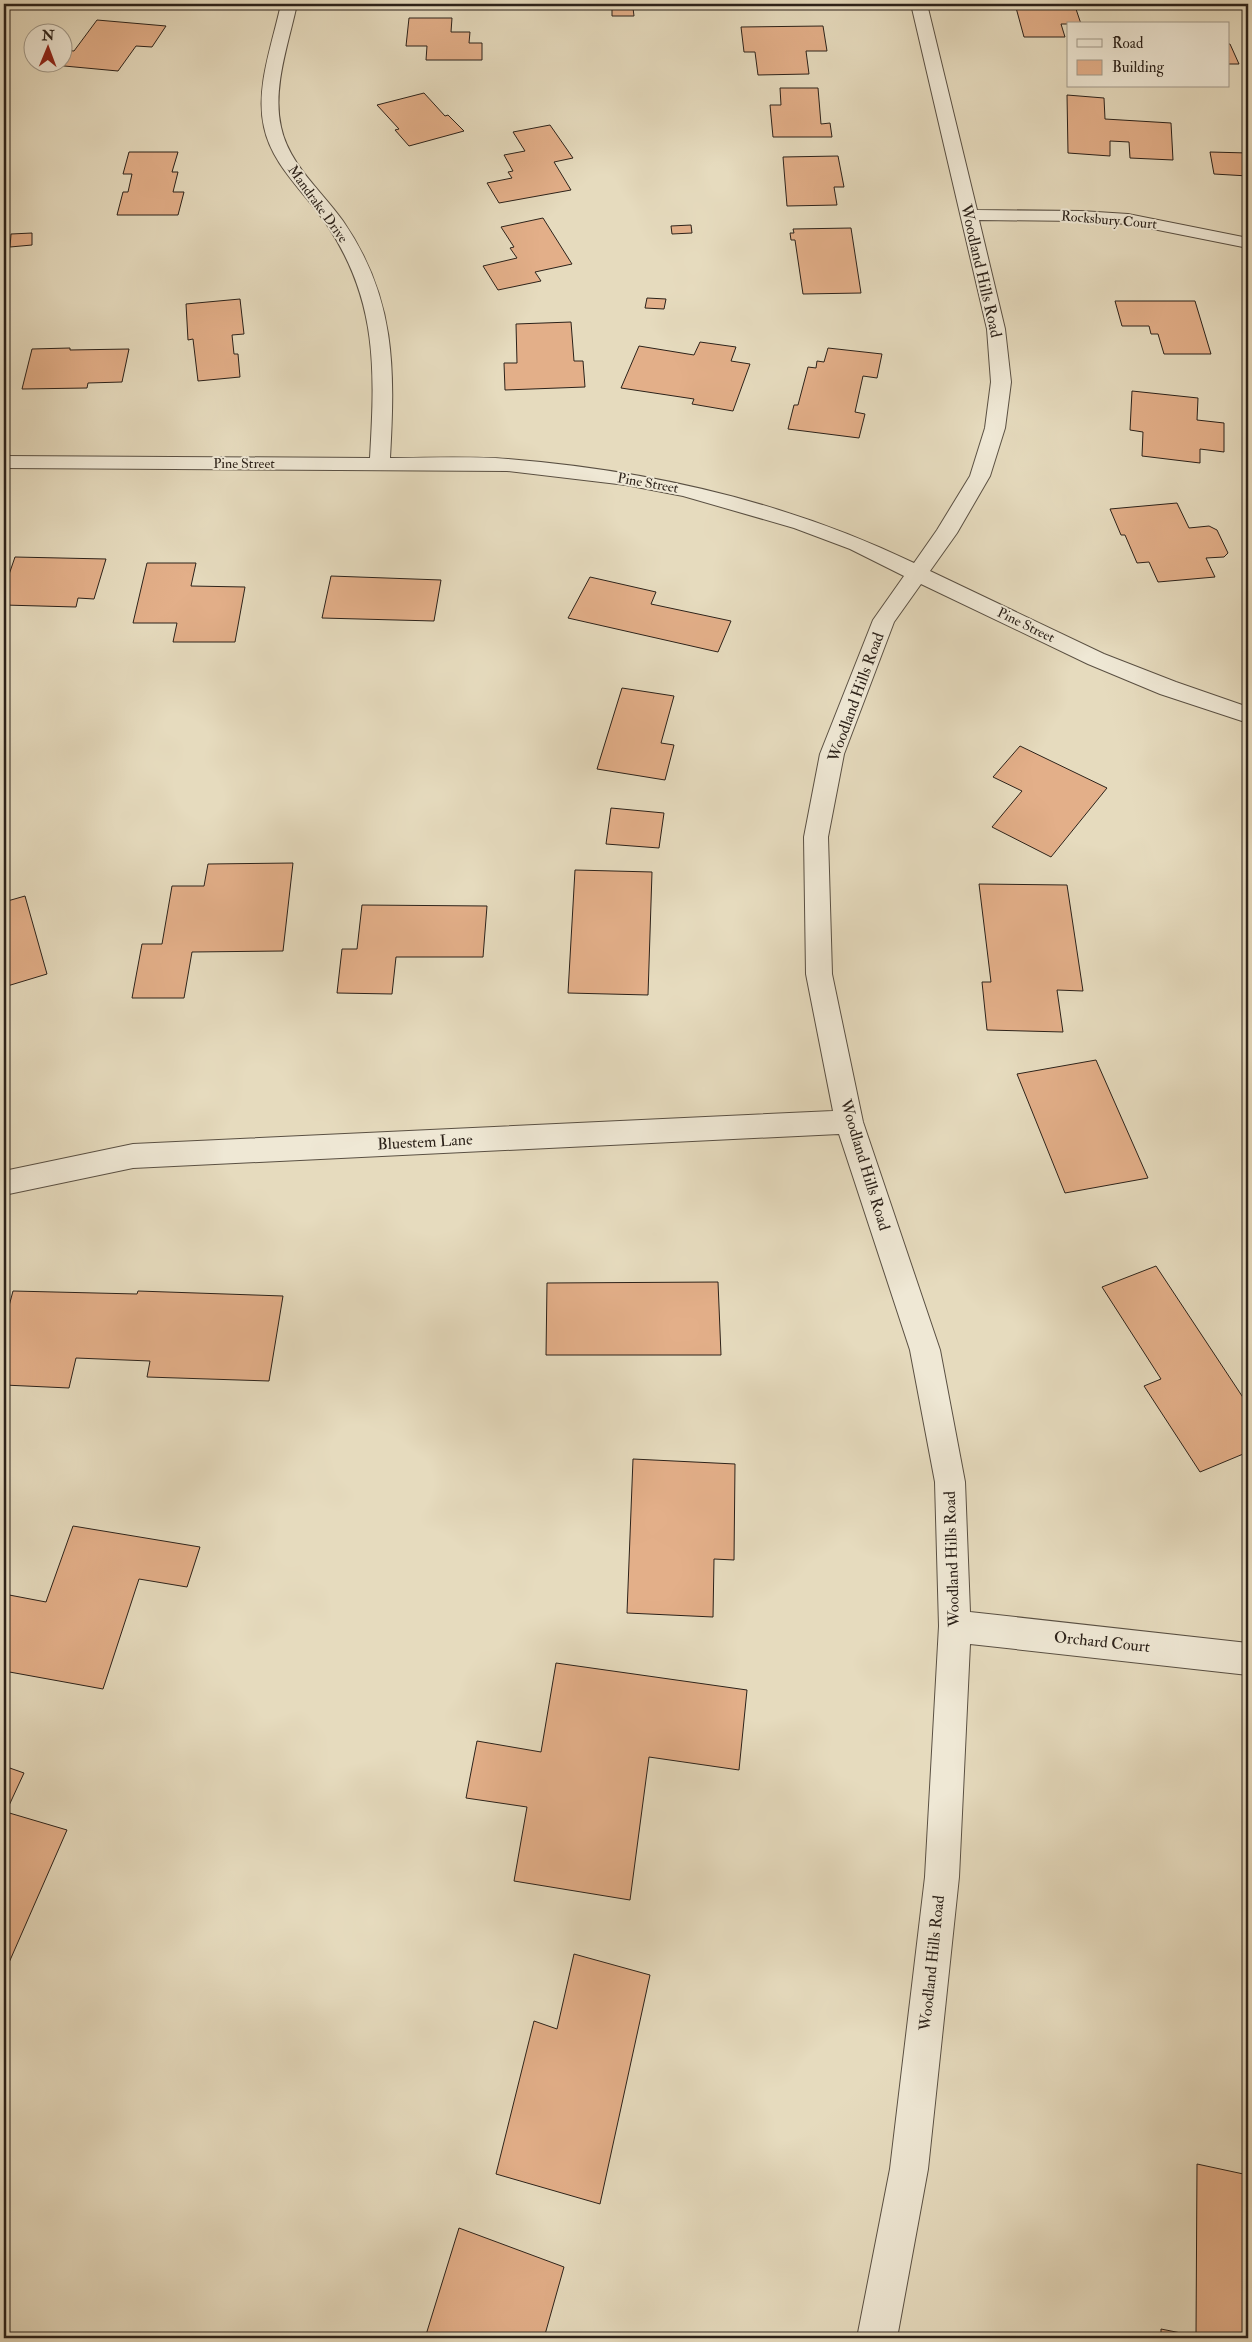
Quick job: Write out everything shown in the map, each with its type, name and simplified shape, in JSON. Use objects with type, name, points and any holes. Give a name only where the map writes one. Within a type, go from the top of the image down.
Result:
[{"type":"street","name":"Mandrake Drive","points":[[289,4],[272,92],[272,127],[287,162],[336,223],[368,286],[378,320],[384,357],[380,464]]},
{"type":"street","name":"Woodland Hills Road","points":[[877,2338],[909,2169],[941,1886],[955,1626],[950,1482],[925,1350],[849,1122],[819,974],[816,837],[832,754],[884,620],[946,533],[980,476],[995,428],[1001,382],[996,329],[918,4]]},
{"type":"street","name":"Rocksbury Court","points":[[969,216],[1081,216],[1128,219],[1248,243]]},
{"type":"street","name":"Pine Street","points":[[4,462],[507,465],[626,479],[685,490],[801,523],[857,544],[1096,659],[1168,688],[1248,715]]},
{"type":"street","name":"Bluestem Lane","points":[[4,1182],[133,1156],[849,1122]]},
{"type":"street","name":"Orchard Court","points":[[955,1626],[1248,1659]]},
{"type":"building","points":[[1015,4],[1066,4],[1067,9],[1076,9],[1080,22],[1061,24],[1065,37],[1024,37]]},
{"type":"building","points":[[1204,4],[1233,4],[1236,9],[1206,9]]},
{"type":"building","points":[[633,8],[634,16],[612,16],[612,9]]},
{"type":"building","points":[[409,18],[452,18],[451,32],[470,32],[469,43],[482,43],[482,60],[426,60],[427,46],[406,46]]},
{"type":"building","points":[[97,20],[166,26],[152,47],[136,46],[118,71],[72,67],[72,51],[74,51]]},
{"type":"building","points":[[823,26],[827,51],[806,51],[809,74],[758,75],[755,52],[744,52],[741,27]]},
{"type":"building","points":[[1230,44],[1239,64],[1230,64]]},
{"type":"building","points":[[780,88],[818,88],[821,124],[830,123],[832,137],[773,137],[770,105],[781,105]]},
{"type":"building","points":[[424,93],[445,116],[448,115],[464,131],[409,146],[395,130],[399,129],[377,105]]},
{"type":"building","points":[[1067,95],[1104,98],[1105,119],[1171,123],[1173,160],[1130,158],[1129,142],[1110,141],[1110,156],[1068,153]]},
{"type":"building","points":[[550,125],[573,158],[554,162],[571,190],[499,203],[487,183],[512,178],[508,172],[513,171],[504,155],[525,151],[513,132]]},
{"type":"building","points":[[129,152],[178,152],[172,172],[178,172],[173,192],[184,192],[178,215],[117,215],[123,192],[128,192],[132,174],[123,174]]},
{"type":"building","points":[[1210,152],[1248,153],[1248,176],[1214,174]]},
{"type":"building","points":[[838,156],[844,187],[834,187],[837,205],[787,206],[783,157]]},
{"type":"building","points":[[543,218],[572,264],[535,272],[541,281],[498,290],[483,266],[517,258],[510,248],[514,247],[501,227]]},
{"type":"building","points":[[691,225],[692,233],[672,234],[671,226]]},
{"type":"building","points":[[851,228],[861,293],[803,294],[795,240],[791,240],[790,233],[794,233],[793,229]]},
{"type":"building","points":[[32,233],[32,245],[10,247],[11,234]]},
{"type":"building","points":[[647,298],[666,299],[664,309],[645,308]]},
{"type":"building","points":[[240,299],[244,334],[232,335],[234,354],[238,354],[240,377],[198,381],[193,339],[188,340],[186,304]]},
{"type":"building","points":[[1115,301],[1195,301],[1211,354],[1164,354],[1158,334],[1151,334],[1149,326],[1122,326]]},
{"type":"building","points":[[571,322],[574,361],[583,361],[585,387],[505,390],[504,363],[517,363],[516,324]]},
{"type":"building","points":[[700,342],[736,347],[731,361],[750,364],[733,411],[692,404],[694,399],[621,388],[639,346],[694,355]]},
{"type":"building","points":[[70,348],[70,350],[129,349],[122,382],[88,383],[87,388],[22,389],[32,349]]},
{"type":"building","points":[[828,348],[882,354],[877,378],[863,376],[855,412],[865,414],[859,438],[788,429],[794,405],[798,405],[808,367],[816,368],[817,361],[824,362]]},
{"type":"building","points":[[1132,391],[1198,398],[1197,420],[1224,423],[1224,452],[1200,449],[1200,463],[1142,456],[1143,432],[1130,430]]},
{"type":"building","points":[[1177,503],[1189,528],[1209,526],[1217,530],[1228,553],[1224,557],[1206,558],[1215,577],[1158,582],[1149,562],[1137,563],[1125,535],[1121,535],[1110,509]]},
{"type":"building","points":[[15,557],[106,559],[94,599],[78,598],[76,607],[4,605],[4,589]]},
{"type":"building","points":[[147,563],[196,563],[191,586],[245,587],[235,642],[173,642],[177,623],[133,623]]},
{"type":"building","points":[[331,576],[441,580],[434,621],[322,618]]},
{"type":"building","points":[[590,577],[656,592],[651,604],[731,621],[718,652],[568,618]]},
{"type":"building","points":[[622,688],[674,696],[661,743],[674,745],[665,780],[597,769]]},
{"type":"building","points":[[1020,746],[1107,788],[1051,857],[992,827],[1022,791],[993,777]]},
{"type":"building","points":[[611,808],[664,813],[659,848],[606,844]]},
{"type":"building","points":[[293,863],[283,951],[192,952],[184,998],[132,998],[142,944],[162,944],[172,886],[204,886],[208,864]]},
{"type":"building","points":[[575,870],[652,872],[648,995],[568,993]]},
{"type":"building","points":[[979,884],[1067,885],[1083,991],[1057,990],[1063,1032],[987,1030],[982,982],[991,982]]},
{"type":"building","points":[[25,896],[47,974],[4,987],[4,902]]},
{"type":"building","points":[[362,905],[487,906],[483,957],[396,957],[392,994],[337,993],[342,949],[357,949]]},
{"type":"building","points":[[1096,1060],[1148,1178],[1065,1193],[1017,1074]]},
{"type":"building","points":[[1156,1266],[1248,1405],[1248,1452],[1200,1472],[1144,1386],[1161,1379],[1102,1287]]},
{"type":"building","points":[[718,1282],[721,1355],[546,1355],[547,1283]]},
{"type":"building","points":[[13,1291],[137,1294],[138,1291],[283,1296],[269,1381],[147,1377],[150,1361],[76,1358],[69,1388],[4,1385],[4,1325]]},
{"type":"building","points":[[633,1459],[735,1464],[734,1560],[714,1559],[713,1617],[627,1613]]},
{"type":"building","points":[[73,1526],[200,1547],[187,1587],[139,1579],[103,1689],[4,1671],[4,1594],[46,1602]]},
{"type":"building","points":[[556,1663],[747,1690],[739,1770],[649,1757],[630,1900],[514,1881],[527,1807],[466,1798],[477,1741],[541,1752]]},
{"type":"building","points":[[4,1766],[24,1773],[6,1812],[67,1830],[4,1974]]},
{"type":"building","points":[[574,1954],[650,1975],[600,2204],[496,2174],[534,2021],[557,2029]]},
{"type":"building","points":[[1197,2164],[1248,2175],[1248,2338],[1161,2338],[1161,2329],[1196,2336]]},
{"type":"building","points":[[459,2228],[564,2267],[544,2338],[425,2338]]}]
